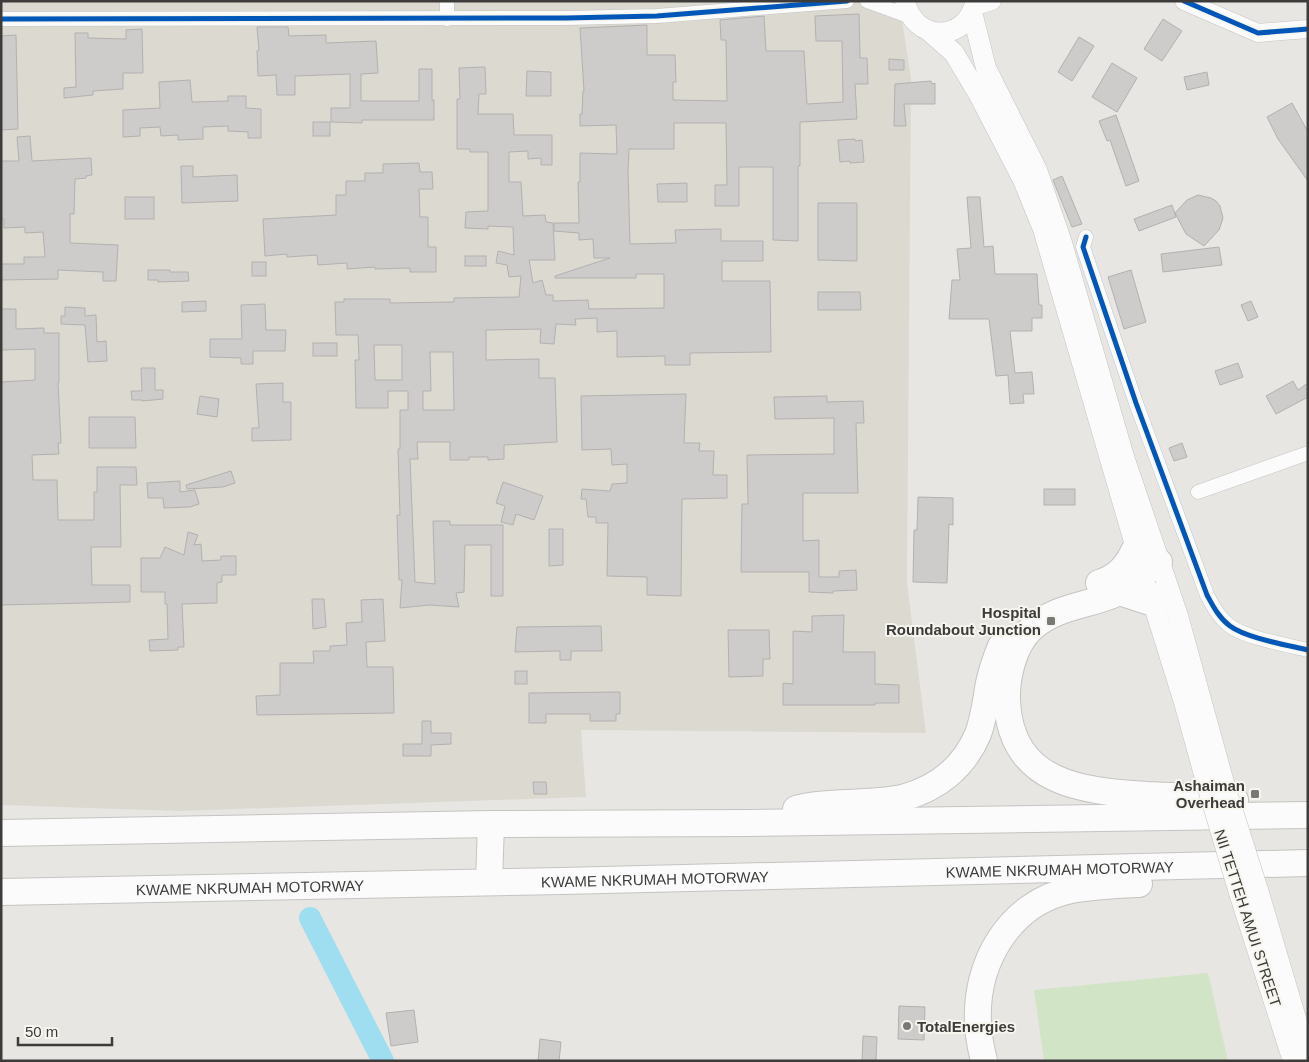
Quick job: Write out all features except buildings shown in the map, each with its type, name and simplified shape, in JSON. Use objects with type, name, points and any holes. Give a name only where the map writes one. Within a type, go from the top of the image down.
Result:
[{"type":"highway","points":[[749,823],[804,807],[902,798],[931,786],[948,776],[960,766],[978,734],[995,660],[1012,627],[1024,614],[1056,596],[1105,581],[1117,575],[1135,548]]},
{"type":"highway","points":[[1151,568],[1119,592],[1051,615],[1031,629],[1018,649],[1009,677],[1007,692],[1011,728],[1020,748],[1032,763],[1048,776],[1091,790],[1114,793],[1308,802]]},
{"type":"highway","points":[[1119,592],[1153,603]]},
{"type":"highway","points":[[1,833],[490,824],[749,823],[1308,815]]},
{"type":"highway","points":[[489,882],[490,824]]},
{"type":"highway","name":"KWAME NKRUMAH MOTORWAY","points":[[1,892],[1308,863]]},
{"type":"highway","points":[[984,1061],[978,1022],[981,980],[1002,934],[1030,907],[1070,890],[1308,875]]},
{"type":"main road","points":[[908,9],[922,28],[939,32],[954,29],[967,20],[979,5]]},
{"type":"main road","points":[[979,5],[986,68],[1036,170],[1074,282],[1124,457],[1151,568]]},
{"type":"main road","points":[[929,31],[954,53],[969,78],[1023,180],[1043,229],[1135,548],[1151,568],[1178,616],[1216,786]]},
{"type":"main road","name":"NII TETTEH AMUI STREET","points":[[1151,568],[1153,603],[1184,702],[1216,786],[1249,893],[1293,1061]]},
{"type":"main road","points":[[1249,893],[1308,1059]]},
{"type":"street","points":[[447,1],[447,19]]},
{"type":"street","points":[[1,19],[447,19],[656,16],[847,1]]},
{"type":"street","points":[[867,1],[908,9]]},
{"type":"street","points":[[1184,1],[1258,32],[1308,30]]},
{"type":"street","points":[[1086,237],[1083,247],[1136,403],[1207,595],[1213,606],[1230,626],[1242,633],[1308,650]]},
{"type":"street","points":[[1074,282],[1094,278]]},
{"type":"street","points":[[1198,492],[1308,454]]},
{"type":"shaded area","points":[[1,1],[899,1],[911,79],[907,583],[926,733],[581,730],[586,797],[178,811],[1,805]]},
{"type":"green space","points":[[1208,973],[1228,1061],[1044,1061],[1034,990]]},
{"type":"waterway","points":[[310,918],[383,1061]]},
{"type":"cycle path","points":[[1,19],[566,18],[657,16],[847,1]]},
{"type":"cycle path","points":[[1184,1],[1258,33],[1308,29]]},
{"type":"cycle path","points":[[1086,237],[1083,247],[1136,403],[1207,595],[1217,612],[1230,626],[1237,630],[1267,641],[1308,650]]},
{"type":"place","name":"Hospital Roundabout Junction","points":[[1051,621]]},
{"type":"place","name":"Ashaiman Overhead","points":[[1255,794]]},
{"type":"place","name":"TotalEnergies","points":[[907,1026]]}]
